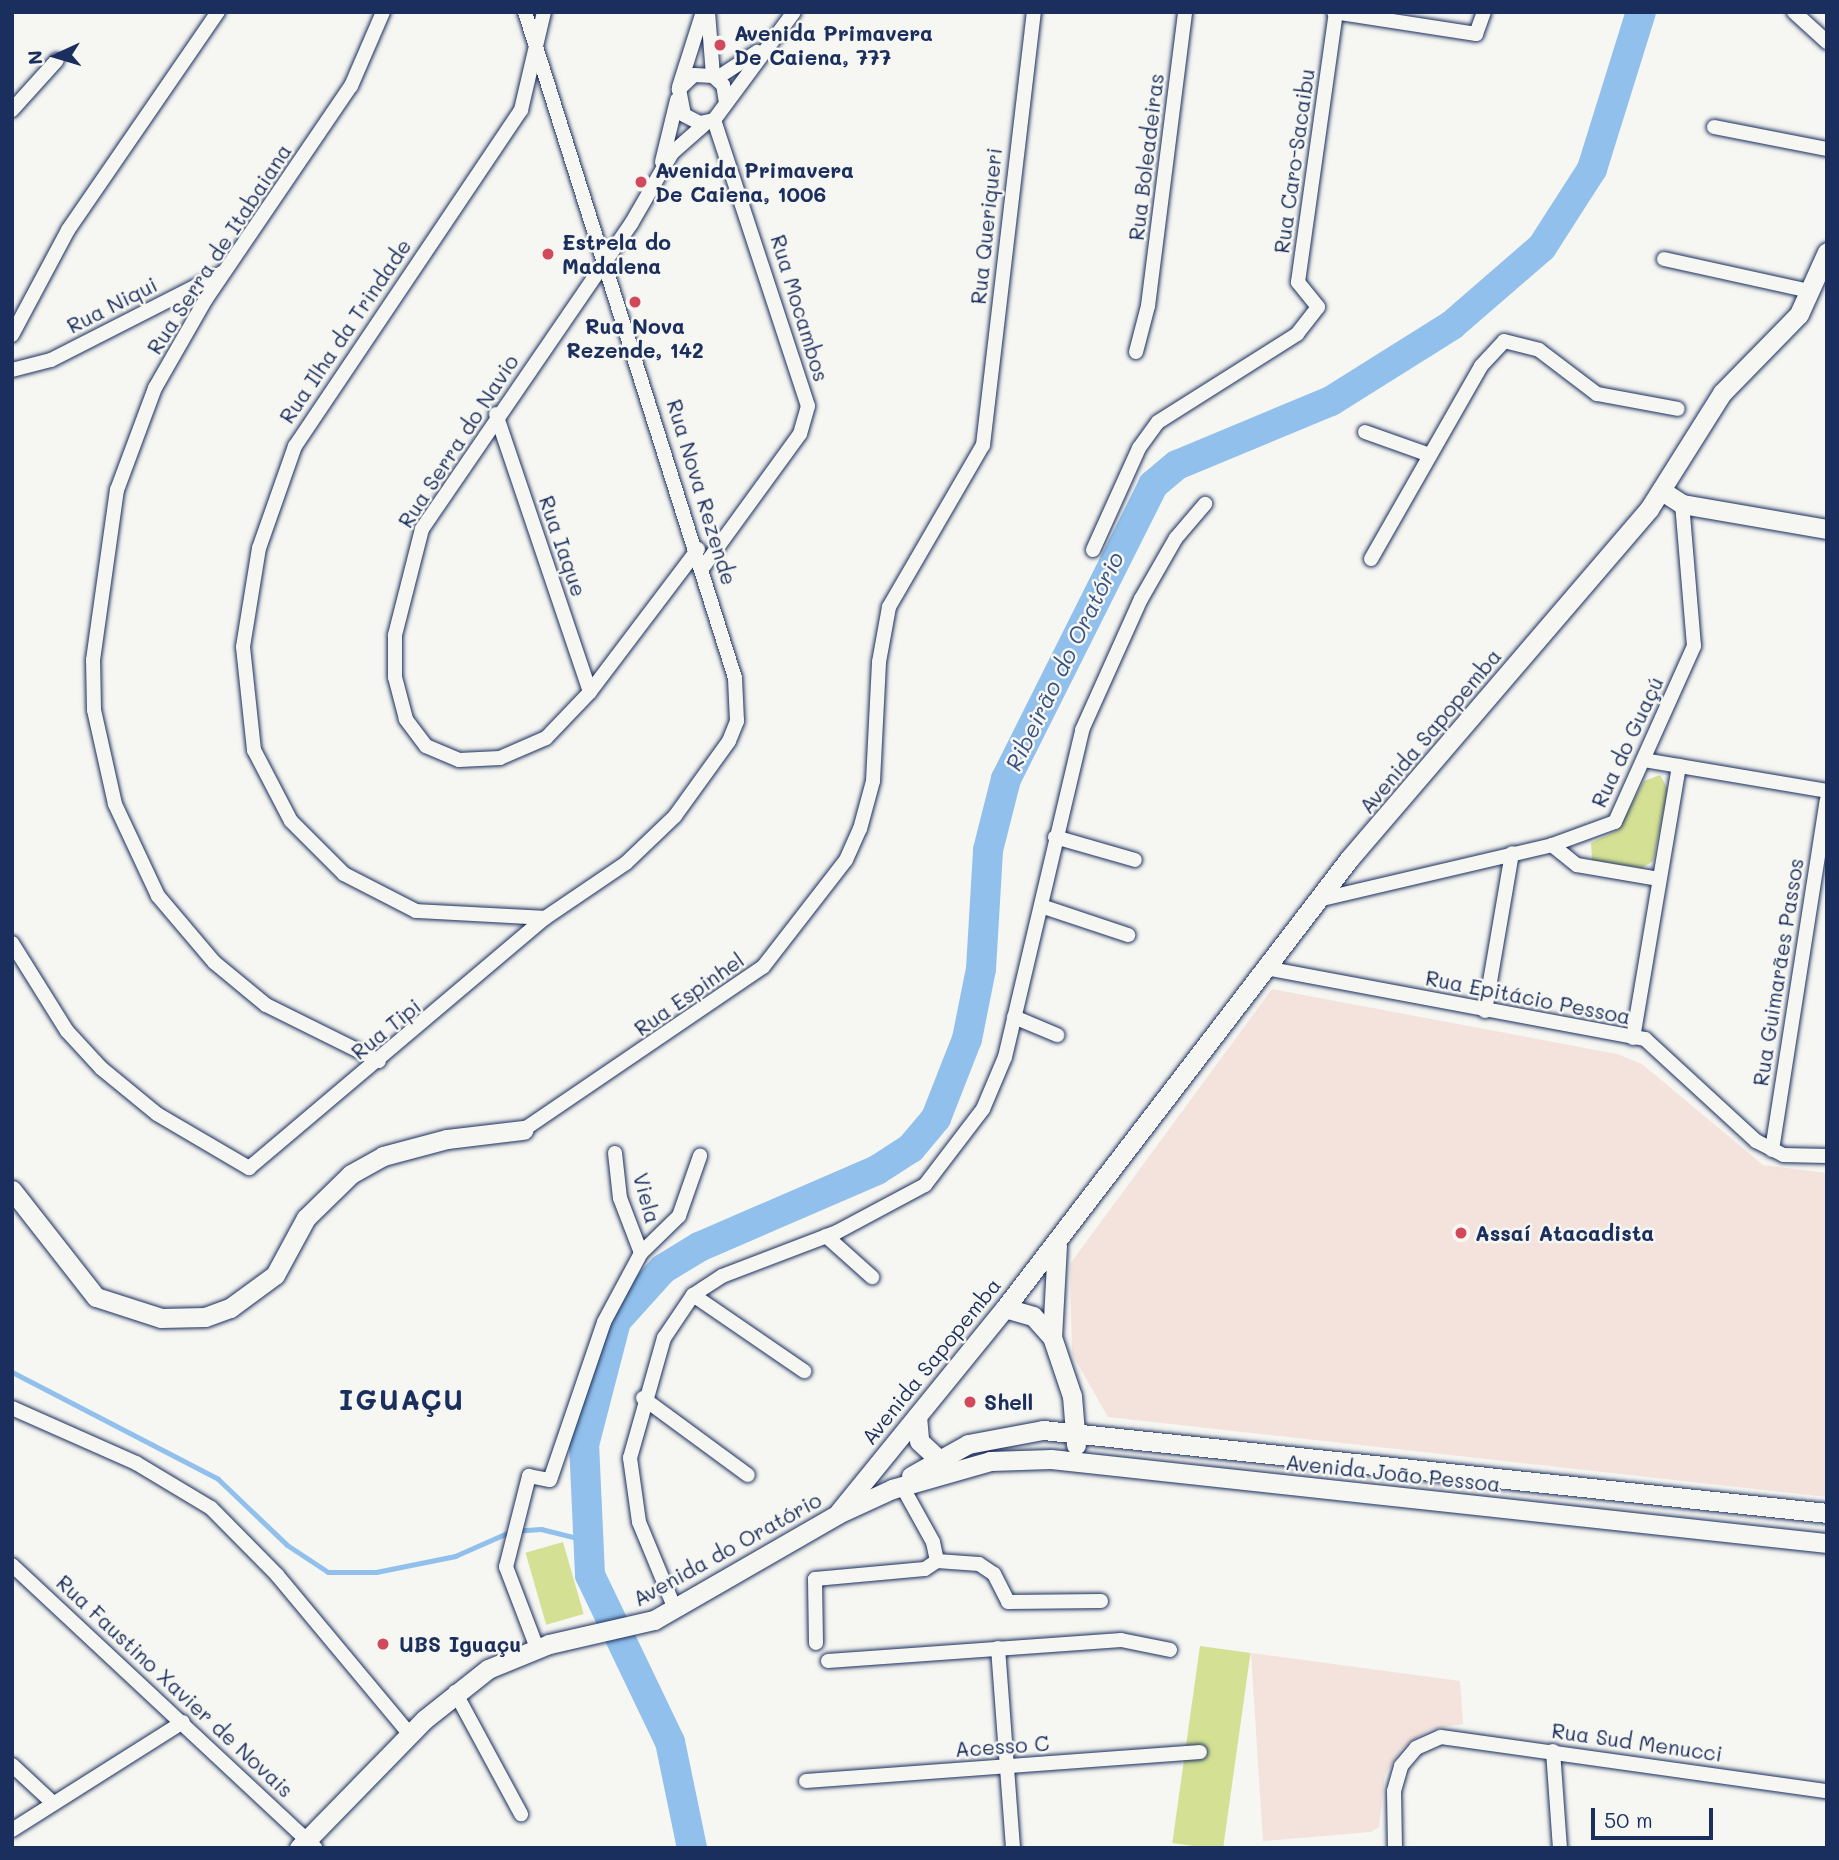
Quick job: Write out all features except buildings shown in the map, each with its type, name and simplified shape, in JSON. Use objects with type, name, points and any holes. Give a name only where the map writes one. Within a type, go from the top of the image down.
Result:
[{"type":"main road","name":"Avenida Sapopemba","points":[[838,1514],[1004,1308],[1318,900],[1662,491],[1722,393],[1787,330],[1810,291],[1827,252]]},
{"type":"main road","points":[[1662,491],[1682,504],[1827,529]]},
{"type":"main road","points":[[12,1190],[96,1297],[161,1318],[205,1317],[230,1308],[275,1275],[306,1218],[351,1174],[383,1156],[447,1139],[523,1130]]},
{"type":"main road","points":[[1051,1460],[1073,1454],[1076,1433],[1072,1395],[1052,1337],[1059,1237]]},
{"type":"main road","points":[[1004,1308],[1033,1316],[1052,1337]]},
{"type":"main road","points":[[1072,1395],[1088,1420],[1110,1437]]},
{"type":"main road","points":[[917,1416],[919,1441],[936,1460],[955,1470]]},
{"type":"main road","name":"Avenida João Pessoa","points":[[897,1488],[936,1460],[1011,1432],[1076,1433],[1827,1513]]},
{"type":"main road","name":"Avenida João Pessoa","points":[[955,1470],[1051,1460],[1827,1543]]},
{"type":"main road","name":"Avenida do Oratório","points":[[308,1845],[455,1692],[543,1646],[654,1620],[838,1514],[897,1488],[955,1470]]},
{"type":"street","points":[[12,335],[68,230],[218,12]]},
{"type":"street","name":"Rua Serra de Itabaiana","points":[[379,1061],[266,1005],[185,932],[132,846],[101,747],[93,660],[117,490],[155,388],[229,270],[351,86],[383,12]]},
{"type":"street","name":"Rua Nova Rezende","points":[[524,12],[704,566],[735,678],[737,721],[729,741],[653,839],[545,918]]},
{"type":"street","name":"Rua Ilha da Trindade","points":[[544,12],[538,56],[522,110],[295,446],[259,548],[243,668],[254,750],[271,789],[290,821],[344,874],[416,911],[545,918]]},
{"type":"street","points":[[659,173],[678,94],[703,12]]},
{"type":"street","points":[[708,12],[715,77],[726,103]]},
{"type":"street","points":[[659,173],[726,103],[764,48],[794,12]]},
{"type":"street","name":"Rua Queriqueri","points":[[983,445],[1034,12]]},
{"type":"street","name":"Rua Boleadeiras","points":[[1136,352],[1148,306],[1185,12]]},
{"type":"street","points":[[1336,12],[1476,34],[1484,12]]},
{"type":"street","name":"Rua Caro-Sacaibu","points":[[1093,550],[1148,433],[1170,413],[1231,380],[1297,334],[1318,307],[1298,282],[1336,12]]},
{"type":"street","points":[[1794,12],[1827,42]]},
{"type":"street","points":[[678,94],[694,75],[715,77],[764,48]]},
{"type":"street","points":[[12,110],[57,60]]},
{"type":"street","points":[[678,94],[689,119],[710,121]]},
{"type":"street","name":"Rua Mocambos","points":[[704,566],[800,434],[808,406],[710,121]]},
{"type":"street","points":[[1714,127],[1827,149]]},
{"type":"street","name":"Rua Serra do Navio","points":[[659,173],[606,261],[496,414],[411,556],[395,635],[400,707],[426,746],[459,760],[481,761],[546,738],[590,692],[698,549]]},
{"type":"street","points":[[1664,259],[1810,291]]},
{"type":"street","name":"Rua Niqui","points":[[12,370],[51,360],[229,270]]},
{"type":"street","points":[[1371,559],[1430,455],[1499,344],[1510,340],[1538,350],[1598,394],[1678,409]]},
{"type":"street","name":"Rua Iaque","points":[[496,414],[590,692]]},
{"type":"street","points":[[1365,432],[1430,455]]},
{"type":"street","name":"Rua Espinhel","points":[[523,1130],[763,967],[846,860],[868,806],[889,607],[983,445]]},
{"type":"street","points":[[675,1609],[653,1562],[633,1488],[630,1458],[643,1398],[664,1338],[694,1294],[722,1276],[825,1236],[905,1198],[942,1167],[995,1087],[1040,911],[1073,757],[1113,651],[1169,550],[1205,504]]},
{"type":"street","name":"Rua do Guaçú","points":[[1318,900],[1552,845],[1615,822],[1696,637],[1682,504]]},
{"type":"street","points":[[1644,760],[1827,791]]},
{"type":"street","points":[[1633,1038],[1679,766]]},
{"type":"street","name":"Rua Guimarães Passos","points":[[1772,1150],[1827,800]]},
{"type":"street","points":[[1055,837],[1135,860]]},
{"type":"street","points":[[1552,845],[1577,865],[1659,878]]},
{"type":"street","points":[[1485,1012],[1512,853]]},
{"type":"street","points":[[1040,911],[1128,935]]},
{"type":"street","name":"Rua Tipi","points":[[12,943],[67,1031],[101,1068],[157,1114],[249,1168],[379,1061],[545,918]]},
{"type":"street","name":"Rua Epitácio Pessoa","points":[[1265,968],[1485,1012],[1633,1038],[1654,1045],[1772,1150]]},
{"type":"street","points":[[1014,1017],[1057,1035]]},
{"type":"street","points":[[1772,1150],[1827,1156]]},
{"type":"street","name":"Viela","points":[[615,1153],[620,1198],[641,1253]]},
{"type":"street","points":[[543,1646],[506,1567],[529,1476],[550,1480],[560,1458],[604,1322],[641,1253],[679,1216],[700,1156]]},
{"type":"street","points":[[825,1236],[872,1277]]},
{"type":"street","points":[[694,1294],[804,1371]]},
{"type":"street","points":[[643,1398],[748,1475]]},
{"type":"street","points":[[12,1408],[136,1464],[211,1508],[277,1575],[411,1736]]},
{"type":"street","points":[[897,1488],[933,1542],[937,1560]]},
{"type":"street","points":[[816,1643],[815,1579],[925,1569],[937,1560],[979,1564],[994,1574],[1008,1602],[1101,1601]]},
{"type":"street","name":"Rua Faustino Xavier de Novais","points":[[12,1565],[183,1722],[308,1845]]},
{"type":"street","points":[[828,1661],[1121,1640],[1170,1650]]},
{"type":"street","points":[[998,1648],[1013,1848]]},
{"type":"street","points":[[455,1692],[521,1814]]},
{"type":"street","points":[[12,1830],[183,1722]]},
{"type":"street","name":"Rua Sud Menucci","points":[[1395,1848],[1393,1806],[1401,1766],[1416,1748],[1441,1737],[1827,1791]]},
{"type":"street","points":[[1553,1751],[1560,1848]]},
{"type":"street","name":"Acesso C","points":[[806,1781],[1200,1752]]},
{"type":"street","points":[[12,1765],[54,1803]]},
{"type":"shaded area","points":[[1272,989],[1617,1054],[1642,1064],[1763,1165],[1827,1173],[1827,1497],[1108,1417],[1072,1354],[1070,1264]]},
{"type":"shaded area","points":[[1251,1653],[1460,1681],[1463,1724],[1428,1730],[1401,1749],[1385,1775],[1379,1827],[1371,1832],[1263,1841]]},
{"type":"green space","points":[[1660,775],[1668,789],[1653,861],[1642,868],[1592,860],[1591,843],[1618,830],[1644,781]]},
{"type":"green space","points":[[563,1542],[584,1614],[546,1625],[526,1553]]},
{"type":"green space","points":[[1200,1646],[1251,1653],[1223,1848],[1172,1843]]},
{"type":"waterway","name":"Ribeirão do Oratório","points":[[692,1848],[670,1742],[590,1575],[584,1445],[616,1321],[663,1269],[699,1247],[877,1170],[911,1148],[936,1118],[967,1039],[981,969],[988,850],[1006,779],[1153,485],[1177,465],[1331,401],[1452,325],[1542,247],[1592,169],[1641,12]]},
{"type":"waterway","points":[[12,1372],[218,1479],[287,1545],[328,1572],[376,1572],[455,1556],[512,1531],[541,1529],[589,1541]]},
{"type":"place","name":"Avenida Primavera De Caiena, 777","points":[[720,45]]},
{"type":"place","name":"Avenida Primavera De Caiena, 1006","points":[[641,182]]},
{"type":"place","name":"Estrela do Madalena","points":[[548,254]]},
{"type":"place","name":"Rua Nova Rezende, 142","points":[[635,302]]},
{"type":"place","name":"Assaí Atacadista","points":[[1461,1233]]},
{"type":"place","name":"Shell","points":[[970,1402]]},
{"type":"place","name":"UBS Iguaçu","points":[[383,1644]]},
{"type":"district","name":"IGUAÇU","points":[[402,1399]]}]
